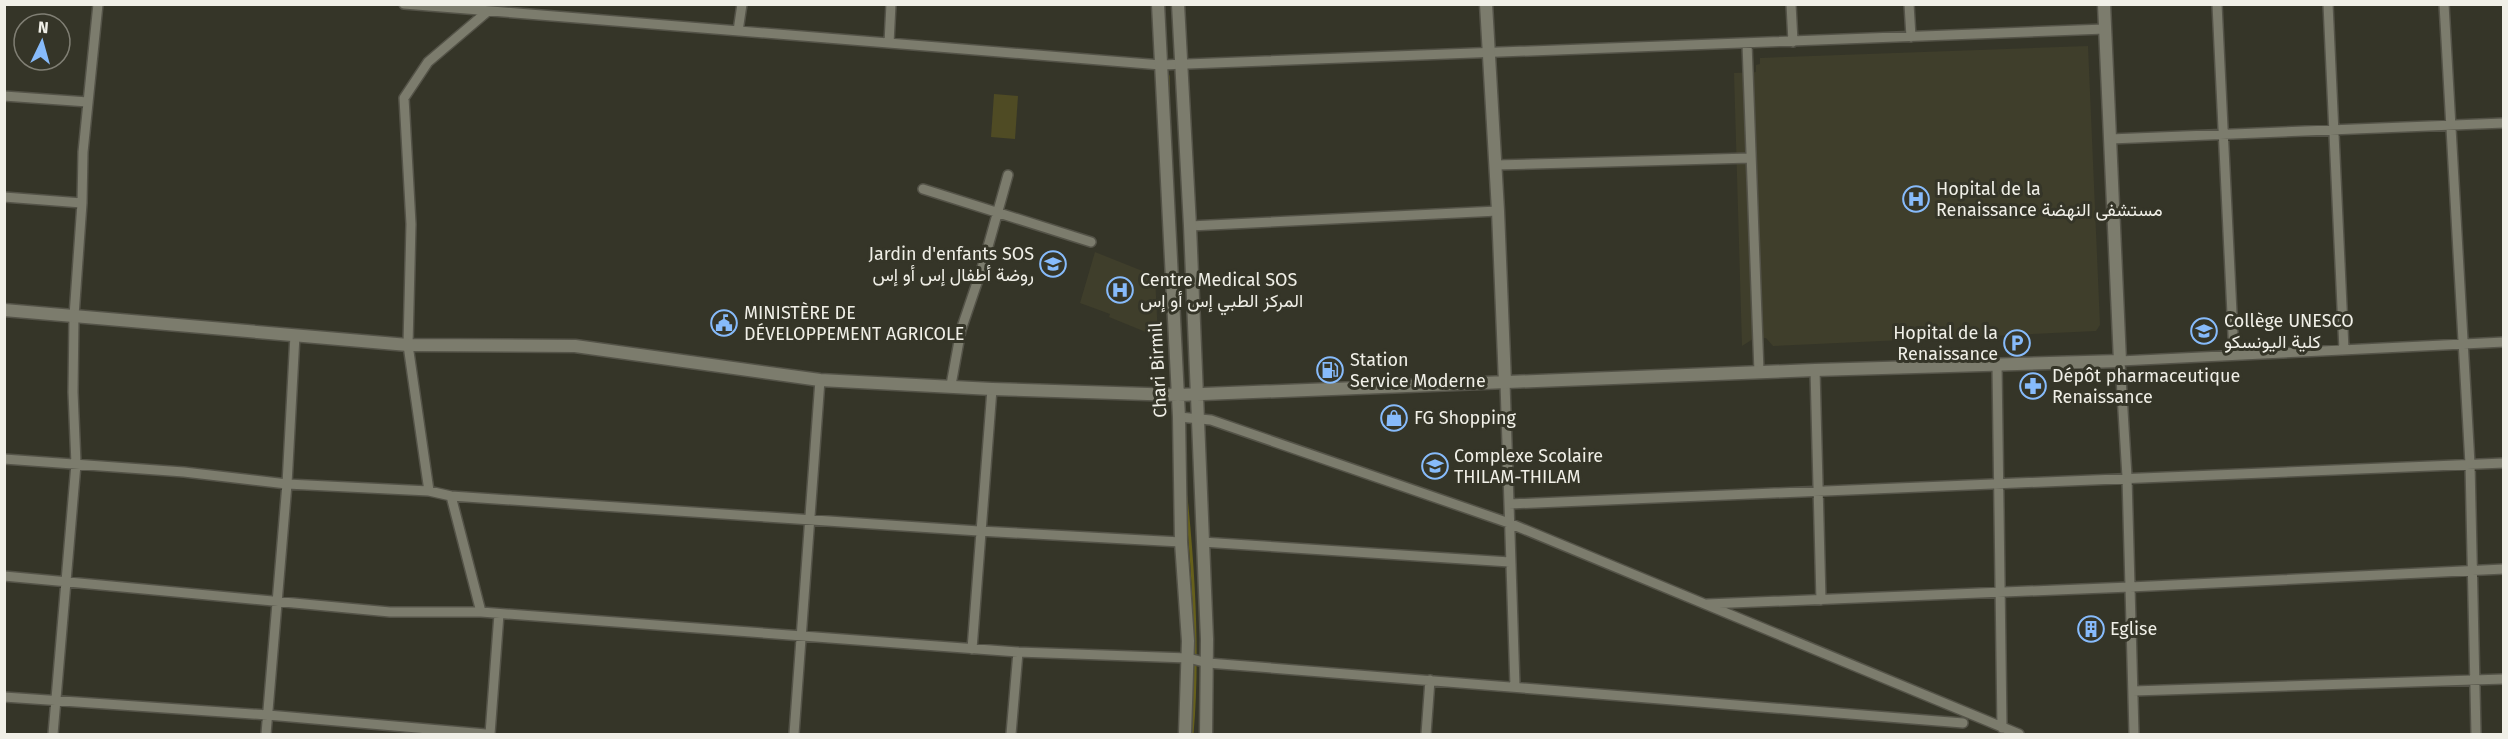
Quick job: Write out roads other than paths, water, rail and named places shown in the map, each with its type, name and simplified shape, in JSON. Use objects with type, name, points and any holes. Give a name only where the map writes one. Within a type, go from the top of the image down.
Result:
[{"type":"street","points":[[404,4],[1171,64],[2105,30]]},
{"type":"street","points":[[738,31],[742,4]]},
{"type":"street","points":[[888,43],[891,4]]},
{"type":"street","name":"Chari Birmil","points":[[1158,4],[1171,64],[1190,226],[1208,663],[1206,735]]},
{"type":"street","name":"Chari Birmil","points":[[1178,4],[1171,64],[1181,542],[1188,658],[1185,735]]},
{"type":"street","points":[[1486,4],[1498,211],[1515,687]]},
{"type":"street","points":[[1791,4],[1793,42]]},
{"type":"street","points":[[1909,4],[1911,37]]},
{"type":"street","points":[[2104,4],[2127,477],[2134,735]]},
{"type":"street","points":[[2217,4],[2234,355]]},
{"type":"street","points":[[2328,4],[2344,350]]},
{"type":"street","points":[[2444,4],[2470,464],[2476,735]]},
{"type":"street","points":[[53,735],[76,464],[73,392],[74,316],[83,152],[97,5]]},
{"type":"street","points":[[429,491],[408,345],[411,224],[404,98],[428,62],[488,12]]},
{"type":"street","points":[[1747,44],[1759,372]]},
{"type":"street","points":[[4,96],[88,102]]},
{"type":"street","points":[[2110,139],[2334,132],[2504,123]]},
{"type":"street","points":[[1496,165],[1751,158]]},
{"type":"street","points":[[951,385],[961,330],[1008,175]]},
{"type":"street","points":[[923,189],[1091,242]]},
{"type":"street","points":[[4,197],[82,203]]},
{"type":"street","points":[[1190,226],[1498,211]]},
{"type":"street","points":[[4,310],[408,345],[575,346],[820,380],[951,385],[992,389],[1196,395],[1815,369],[2120,361],[2504,342]]},
{"type":"street","points":[[266,735],[287,484],[295,335]]},
{"type":"street","points":[[1997,364],[2002,728]]},
{"type":"street","points":[[1815,369],[1821,600]]},
{"type":"street","points":[[794,735],[820,380]]},
{"type":"street","points":[[972,649],[979,531],[992,389]]},
{"type":"street","points":[[1179,417],[1197,417],[1509,523],[1704,604],[1964,718],[2019,735]]},
{"type":"street","points":[[4,459],[287,484],[429,491],[451,496],[1181,542]]},
{"type":"street","points":[[1509,504],[2504,463]]},
{"type":"street","points":[[451,496],[481,612]]},
{"type":"street","points":[[1202,542],[1510,562]]},
{"type":"street","points":[[1704,604],[2000,593],[2504,569]]},
{"type":"street","points":[[4,576],[390,612],[481,612],[1018,652],[1188,658],[1208,663],[1515,687],[1964,718]]},
{"type":"street","points":[[4,697],[268,715],[488,735],[499,614]]},
{"type":"street","points":[[1011,735],[1018,652]]},
{"type":"street","points":[[2133,691],[2504,679]]},
{"type":"street","points":[[1426,735],[1430,680]]},
{"type":"street","points":[[1962,735],[1964,718]]},
{"type":"waterway","points":[[1168,76],[1168,90]]},
{"type":"waterway","points":[[1186,497],[1195,616],[1192,734]]},
{"type":"place","name":"Hopital de la Renaissance مستشفى النهضة","points":[[1916,199]]},
{"type":"place","name":"Jardin d'enfants SOS روضة أطفال إس أو إس","points":[[1053,264]]},
{"type":"place","name":"Centre Medical SOS المركز الطبي إس أو إس","points":[[1120,290]]},
{"type":"place","name":"MINISTÈRE DE DÉVELOPPEMENT AGRICOLE","points":[[724,323]]},
{"type":"place","name":"Collège UNESCO كلية اليونسكو","points":[[2204,331]]},
{"type":"place","name":"Hopital de la Renaissance","points":[[2017,343]]},
{"type":"place","name":"Station Service Moderne","points":[[1330,370]]},
{"type":"place","name":"Dépôt pharmaceutique Renaissance","points":[[2033,386]]},
{"type":"place","name":"FG Shopping","points":[[1394,418]]},
{"type":"place","name":"Complexe Scolaire THILAM-THILAM","points":[[1435,466]]},
{"type":"place","name":"Eglise","points":[[2091,629]]}]
